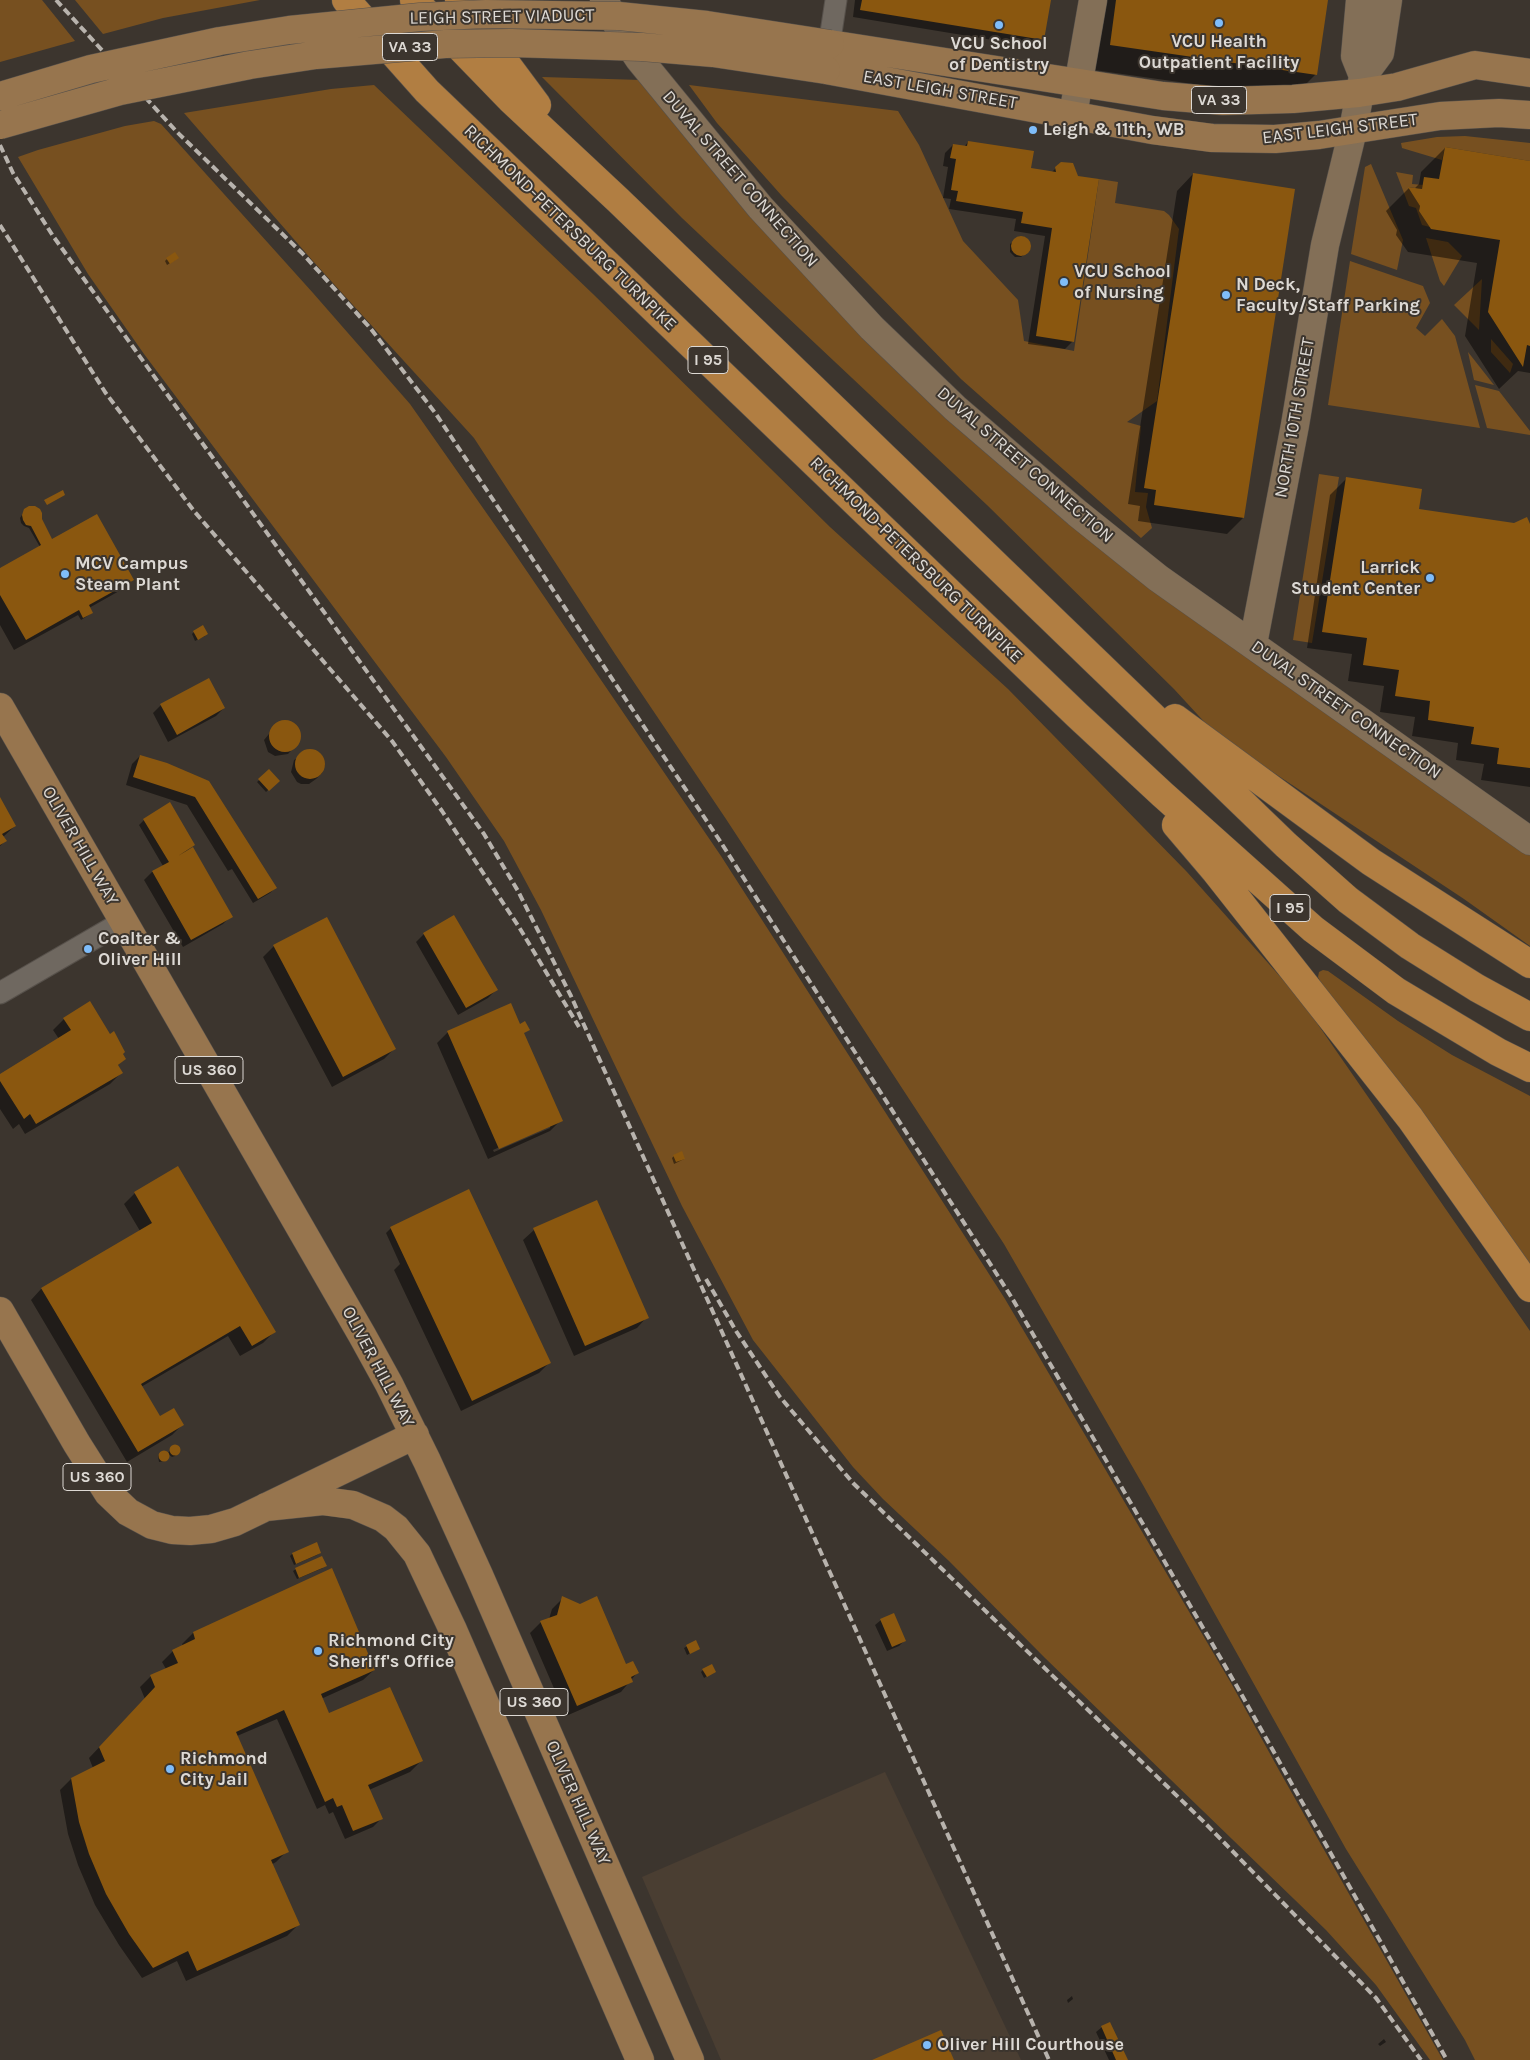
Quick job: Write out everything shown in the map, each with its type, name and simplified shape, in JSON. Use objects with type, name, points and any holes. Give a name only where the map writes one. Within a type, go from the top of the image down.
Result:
[{"type":"highway","name":"RICHMOND-PETERSBURG TURNPIKE","points":[[346,0],[427,91],[1076,715],[1162,794],[1314,929],[1396,991],[1498,1052],[1530,1068]]},
{"type":"highway","name":"I 95","points":[[414,0],[478,67],[1286,845],[1348,900],[1410,946],[1477,988],[1530,1017]]},
{"type":"highway","points":[[460,0],[524,88],[619,201]]},
{"type":"highway","points":[[1102,667],[1223,752],[1371,862],[1530,964]]},
{"type":"highway","points":[[1076,715],[1216,872],[1317,999],[1410,1118],[1530,1288]]},
{"type":"main road","name":"LEIGH STREET VIADUCT","points":[[0,96],[91,69],[220,41],[298,29],[420,17],[486,14],[619,16],[707,25],[828,57]]},
{"type":"main road","name":"LEIGH STREET VIADUCT","points":[[0,125],[120,92],[231,68],[316,55],[445,44],[511,42],[828,57]]},
{"type":"main road","name":"EAST LEIGH STREET","points":[[828,57],[1079,83],[1182,98],[1223,101],[1293,99],[1361,85],[1397,87],[1475,65],[1530,73]]},
{"type":"main road","name":"EAST LEIGH STREET","points":[[828,57],[1073,114],[1160,131],[1230,139],[1275,139],[1353,130],[1440,116],[1530,115]]},
{"type":"main road","name":"OLIVER HILL WAY","points":[[0,707],[362,1335],[415,1435],[479,1575],[690,2060]]},
{"type":"main road","name":"US 360","points":[[0,1311],[93,1471],[108,1492],[128,1512],[152,1525],[172,1530],[190,1531],[211,1529],[235,1522],[266,1507],[323,1500],[353,1505],[383,1518],[396,1528],[417,1554],[454,1630],[640,2060]]},
{"type":"main road","points":[[266,1507],[415,1435]]},
{"type":"street","name":"DUVAL STREET CONNECTION","points":[[604,0],[621,32],[657,83],[760,207],[872,328],[955,408],[1078,513],[1158,578],[1530,841]]},
{"type":"street","points":[[828,57],[836,0]]},
{"type":"street","points":[[1073,114],[1093,0]]},
{"type":"street","name":"NORTH 10TH STREET","points":[[1360,0],[1355,56],[1361,85]]},
{"type":"street","name":"NORTH 10TH STREET","points":[[1253,644],[1325,245],[1353,130],[1361,85],[1380,53],[1388,0]]},
{"type":"street","points":[[0,993],[124,921]]},
{"type":"shaded area","points":[[0,0],[42,0],[75,41],[0,62]]},
{"type":"shaded area","points":[[75,0],[260,0],[163,18],[103,34]]},
{"type":"shaded area","points":[[542,77],[641,80],[873,345],[1530,853],[1530,946],[1464,899],[1262,765],[1209,727],[1174,689],[987,505],[682,218]]},
{"type":"shaded area","points":[[374,85],[593,294],[830,527],[1008,689],[1187,872],[1301,1000],[1530,1331],[1530,2060],[1475,2060],[1465,2040],[1346,1849],[1143,1485],[1004,1244],[474,438],[312,260],[184,113],[331,89]]},
{"type":"shaded area","points":[[689,85],[898,111],[919,145],[963,241],[1018,300],[1024,341],[1074,351],[1099,179],[1118,182],[1115,203],[1164,211],[1169,215],[1179,229],[1157,401],[1127,422],[1141,426],[1135,492],[1148,493],[1146,507],[1152,528],[1141,538],[961,379],[782,196],[717,123]]},
{"type":"shaded area","points":[[154,121],[161,124],[410,404],[511,548],[721,856],[1005,1299],[1231,1683],[1443,2060],[1430,2060],[1376,1985],[1326,1930],[1045,1658],[949,1561],[883,1499],[853,1467],[753,1340],[682,1206],[541,910],[504,841],[446,757],[144,354],[88,274],[18,157],[125,126]]},
{"type":"shaded area","points":[[1465,136],[1530,143],[1530,161],[1445,147],[1442,160],[1402,148],[1401,143],[1437,137]]},
{"type":"shaded area","points":[[1371,164],[1403,240],[1397,270],[1351,254],[1365,167]]},
{"type":"shaded area","points":[[1396,172],[1413,175],[1412,184],[1423,185],[1422,189],[1409,187],[1420,206],[1419,211],[1430,227],[1422,225],[1416,208],[1409,206]]},
{"type":"shaded area","points":[[1426,238],[1448,242],[1462,256],[1444,286],[1440,281]]},
{"type":"shaded area","points":[[1350,261],[1423,286],[1430,303],[1416,328],[1425,336],[1442,319],[1455,336],[1480,428],[1328,405]]},
{"type":"shaded area","points":[[1482,279],[1479,330],[1454,305]]},
{"type":"shaded area","points":[[1491,339],[1513,364],[1510,373],[1491,352]]},
{"type":"shaded area","points":[[1468,352],[1494,385],[1474,380]]},
{"type":"shaded area","points":[[1475,385],[1499,391],[1530,431],[1530,435],[1487,428]]},
{"type":"shaded area","points":[[1319,474],[1339,477],[1312,643],[1293,640]]},
{"type":"shaded area","points":[[1323,970],[1328,971],[1398,1021],[1452,1055],[1530,1096],[1530,1267],[1322,985],[1318,977],[1319,972]]},
{"type":"shaded area","points":[[885,1772],[1021,2060],[721,2060],[642,1877]]},
{"type":"building","name":"VCU School of Dentistry","points":[[862,0],[1051,0],[1044,40],[860,10]]},
{"type":"building","name":"VCU Health Outpatient Facility","points":[[1116,0],[1328,0],[1317,75],[1110,45]]},
{"type":"building","name":"VCU School of Nursing","points":[[968,141],[1034,151],[1031,168],[1056,172],[1055,167],[1061,162],[1073,163],[1078,176],[1099,179],[1074,342],[1036,336],[1052,228],[1021,223],[1023,212],[956,201],[958,191],[951,190],[956,159],[950,158],[953,144],[967,146]]},
{"type":"building","points":[[1445,147],[1530,161],[1530,346],[1527,345],[1523,367],[1488,312],[1500,240],[1431,229],[1419,211],[1420,206],[1408,187],[1422,189],[1424,177],[1439,179]]},
{"type":"building","name":"N Deck, Faculty/Staff Parking","points":[[1193,173],[1295,189],[1244,518],[1154,505],[1156,490],[1144,488]]},
{"type":"building","points":[[1021,236],[1028,239],[1031,246],[1028,253],[1021,256],[1014,253],[1011,246],[1014,239]]},
{"type":"building","points":[[175,252],[179,258],[170,264],[166,258]]},
{"type":"building","name":"Larrick Student Center","points":[[1346,477],[1422,489],[1419,509],[1514,523],[1527,517],[1530,524],[1530,768],[1497,764],[1499,748],[1471,744],[1474,727],[1428,720],[1430,701],[1395,696],[1399,670],[1363,665],[1367,638],[1322,632]]},
{"type":"building","points":[[63,490],[65,495],[47,505],[44,500]]},
{"type":"building","name":"MCV Campus Steam Plant","points":[[29,506],[35,506],[40,509],[42,519],[52,539],[97,514],[134,580],[89,605],[93,613],[83,618],[79,610],[26,640],[0,595],[0,568],[41,545],[31,526],[26,525],[23,520],[24,509]]},
{"type":"building","points":[[203,625],[208,634],[198,640],[193,631]]},
{"type":"building","points":[[209,678],[225,708],[177,735],[160,704]]},
{"type":"building","points":[[285,720],[291,721],[296,725],[300,730],[300,742],[296,747],[291,751],[285,752],[279,751],[274,747],[270,742],[269,736],[270,730],[274,725],[279,721]]},
{"type":"building","points":[[310,749],[321,753],[325,764],[321,775],[310,779],[299,775],[295,764],[299,753]]},
{"type":"building","points":[[140,755],[167,763],[209,781],[277,888],[258,899],[195,797],[133,777]]},
{"type":"building","points":[[269,769],[280,781],[269,791],[258,779]]},
{"type":"building","points":[[0,797],[16,826],[2,834],[7,841],[0,845]]},
{"type":"building","points":[[170,802],[195,845],[178,856],[193,847],[233,917],[191,940],[152,871],[169,862],[143,819]]},
{"type":"building","points":[[454,915],[498,990],[466,1008],[423,933]]},
{"type":"building","points":[[327,917],[396,1049],[343,1077],[273,945]]},
{"type":"building","points":[[90,1001],[110,1034],[114,1031],[125,1052],[123,1054],[126,1059],[118,1065],[123,1073],[36,1124],[30,1114],[24,1119],[0,1081],[0,1074],[71,1030],[63,1018]]},
{"type":"building","points":[[511,1003],[520,1024],[525,1021],[530,1030],[524,1033],[563,1121],[499,1149],[447,1031]]},
{"type":"building","points":[[682,1151],[685,1159],[676,1162],[673,1155]]},
{"type":"building","points":[[178,1166],[276,1332],[252,1346],[240,1326],[141,1384],[160,1416],[174,1408],[184,1425],[138,1452],[41,1288],[152,1223],[134,1192]]},
{"type":"building","points":[[469,1189],[551,1363],[472,1401],[390,1227]]},
{"type":"building","points":[[597,1200],[649,1318],[585,1346],[533,1228]]},
{"type":"building","points":[[175,1444],[181,1450],[175,1456],[169,1450]]},
{"type":"building","points":[[164,1450],[170,1456],[164,1462],[158,1456]]},
{"type":"building","points":[[317,1542],[321,1553],[296,1564],[292,1553]]},
{"type":"building","points":[[322,1556],[327,1566],[299,1578],[295,1568]]},
{"type":"building","name":"Richmond City Jail","points":[[332,1568],[375,1670],[321,1694],[329,1713],[390,1687],[423,1761],[368,1785],[383,1819],[353,1831],[342,1805],[337,1807],[333,1798],[325,1802],[284,1710],[236,1732],[289,1852],[271,1860],[300,1925],[197,1971],[188,1951],[153,1968],[129,1934],[106,1894],[89,1854],[79,1822],[71,1778],[105,1761],[99,1747],[155,1687],[150,1675],[178,1663],[172,1650],[195,1639],[193,1632]]},
{"type":"building","points":[[562,1596],[580,1604],[597,1596],[626,1664],[633,1661],[639,1673],[631,1677],[633,1682],[577,1706],[540,1621],[557,1615]]},
{"type":"building","points":[[894,1613],[906,1641],[892,1647],[880,1619]]},
{"type":"building","points":[[696,1640],[700,1649],[690,1654],[686,1645]]},
{"type":"building","points":[[712,1664],[716,1672],[707,1677],[702,1669]]},
{"type":"building","points":[[1110,2022],[1128,2060],[1116,2060],[1101,2026]]},
{"type":"building","name":"Oliver Hill Courthouse","points":[[941,2030],[954,2060],[872,2060]]},
{"type":"railway","points":[[56,0],[177,132],[302,253],[371,329],[436,414],[720,841],[1012,1298],[1239,1690],[1447,2060]]},
{"type":"railway","points":[[0,145],[13,173],[53,236],[484,834],[518,891],[571,996],[1049,2060]]},
{"type":"railway","points":[[0,225],[105,392],[194,511],[392,741],[442,811],[519,927],[579,1027]]},
{"type":"railway","points":[[706,1279],[736,1331],[780,1397],[853,1483],[1204,1822],[1376,1998],[1421,2060]]},
{"type":"place","name":"VCU Health Outpatient Facility","points":[[1219,23]]},
{"type":"place","name":"VCU School of Dentistry","points":[[999,25]]},
{"type":"place","name":"Leigh & 11th, WB","points":[[1033,130]]},
{"type":"place","name":"VCU School of Nursing","points":[[1064,282]]},
{"type":"place","name":"N Deck, Faculty/Staff Parking","points":[[1226,295]]},
{"type":"place","name":"MCV Campus Steam Plant","points":[[65,574]]},
{"type":"place","name":"Larrick Student Center","points":[[1430,578]]},
{"type":"place","name":"Coalter & Oliver Hill","points":[[88,949]]},
{"type":"place","name":"Richmond City Sheriff's Office","points":[[318,1651]]},
{"type":"place","name":"Richmond City Jail","points":[[170,1769]]},
{"type":"place","name":"Oliver Hill Courthouse","points":[[927,2045]]}]
